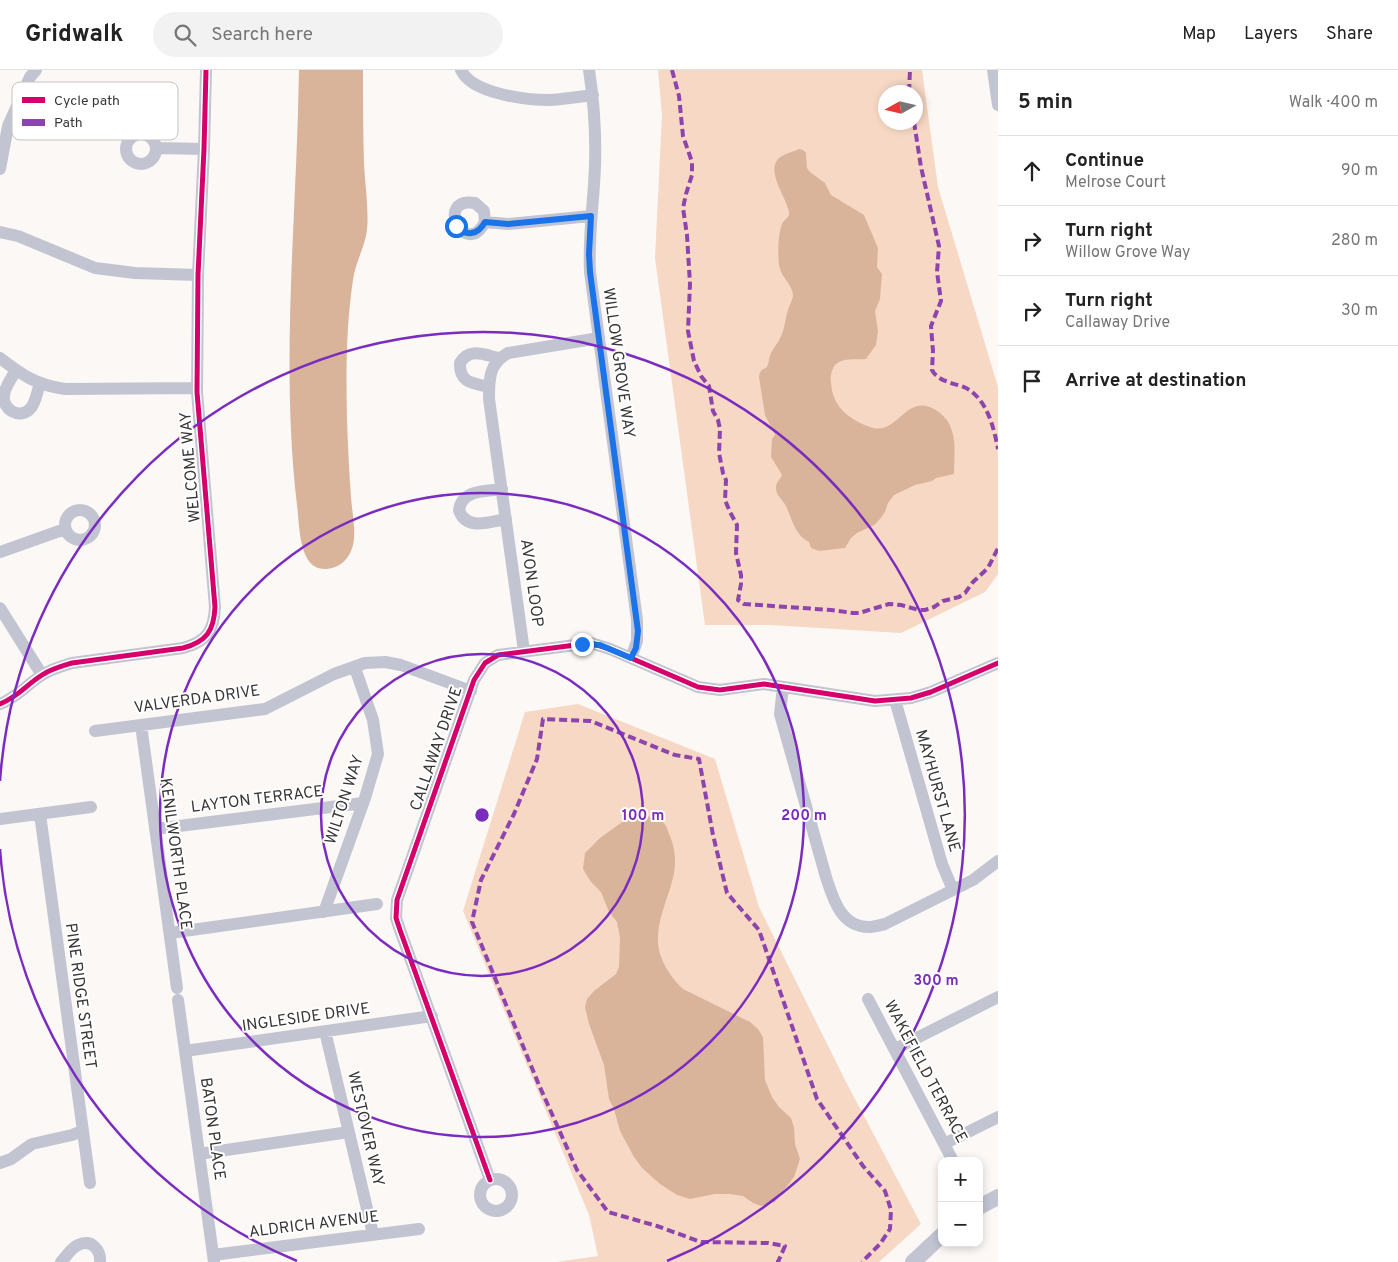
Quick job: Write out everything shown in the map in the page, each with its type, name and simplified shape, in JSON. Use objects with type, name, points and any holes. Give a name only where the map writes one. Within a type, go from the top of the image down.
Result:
[{"type":"street","points":[[28,82],[36,70]]},
{"type":"street","name":"WELCOME WAY","points":[[0,704],[12,699],[42,675],[58,667],[72,663],[196,645],[206,636],[215,622],[197,388],[198,275],[206,70]]},
{"type":"street","points":[[461,70],[470,82],[516,97],[548,100],[593,95]]},
{"type":"street","name":"WILLOW GROVE WAY","points":[[589,70],[596,128],[589,254],[590,272],[638,626],[637,641],[631,658]]},
{"type":"street","points":[[993,70],[998,105]]},
{"type":"street","points":[[0,169],[8,126],[12,117]]},
{"type":"street","points":[[157,148],[204,149]]},
{"type":"street","points":[[485,222],[508,224],[591,216]]},
{"type":"street","points":[[0,232],[18,236],[95,268],[135,273],[198,275]]},
{"type":"street","points":[[489,387],[466,380],[462,375],[460,363],[467,354],[475,352],[499,358],[508,353],[599,338]]},
{"type":"street","points":[[0,358],[31,380],[40,384],[65,389],[197,388]]},
{"type":"street","name":"AVON LOOP","points":[[499,358],[493,367],[489,399],[524,652]]},
{"type":"street","points":[[16,370],[4,393],[4,400],[10,410],[19,413],[30,408],[40,384]]},
{"type":"street","name":"AVON LOOP","points":[[502,489],[467,495],[461,501],[459,510],[461,516],[473,524],[506,519]]},
{"type":"street","points":[[0,552],[65,529]]},
{"type":"street","points":[[0,608],[42,675]]},
{"type":"street","name":"CALLAWAY DRIVE","points":[[490,1180],[400,930],[396,910],[397,900],[470,691],[480,670],[490,659],[498,655],[591,643],[600,645],[698,687],[720,690],[764,684],[860,700],[911,698],[931,692],[998,664]]},
{"type":"street","name":"VALVERDA DRIVE","points":[[95,731],[265,709],[334,674],[365,663],[385,662],[402,665],[470,691]]},
{"type":"street","name":"WILTON WAY","points":[[324,912],[363,803],[378,754],[373,720],[355,668]]},
{"type":"street","points":[[783,687],[780,714],[826,877],[834,901],[842,915],[855,924],[869,927],[885,924],[973,880],[998,860]]},
{"type":"street","name":"MAYHURST LANE","points":[[895,700],[942,864],[953,890]]},
{"type":"street","name":"KENILWORTH PLACE","points":[[141,725],[178,994]]},
{"type":"street","name":"LAYTON TERRACE","points":[[155,829],[363,803]]},
{"type":"street","points":[[0,819],[91,807]]},
{"type":"street","name":"PINE RIDGE STREET","points":[[40,814],[90,1183]]},
{"type":"street","points":[[170,933],[376,904]]},
{"type":"street","name":"BATON PLACE","points":[[178,994],[213,1258]]},
{"type":"street","points":[[895,1049],[998,997]]},
{"type":"street","name":"WAKEFIELD TERRACE","points":[[868,999],[951,1157]]},
{"type":"street","name":"INGLESIDE DRIVE","points":[[185,1051],[432,1016]]},
{"type":"street","name":"WESTOVER WAY","points":[[325,1031],[373,1234]]},
{"type":"street","points":[[944,1144],[998,1117]]},
{"type":"street","points":[[0,1163],[11,1159],[32,1144],[72,1135],[82,1130]]},
{"type":"street","points":[[199,1154],[349,1132]]},
{"type":"street","points":[[983,1205],[998,1197]]},
{"type":"street","name":"ALDRICH AVENUE","points":[[213,1258],[419,1229]]},
{"type":"street","points":[[921,1259],[938,1240]]},
{"type":"street","points":[[61,1262],[79,1244],[85,1243],[96,1247],[100,1255],[100,1262]]},
{"type":"shaded area","points":[[299,70],[363,70],[367,230],[353,280],[349,315],[347,367],[348,449],[354,539],[351,552],[343,562],[335,567],[323,569],[314,566],[303,549],[292,451],[290,342]]},
{"type":"shaded area","points":[[658,70],[922,70],[938,187],[998,387],[998,574],[985,592],[901,633],[771,625],[705,625],[655,258],[662,115]]},
{"type":"shaded area","points":[[799,149],[806,153],[807,168],[825,183],[831,195],[864,215],[878,248],[877,267],[882,274],[880,299],[875,311],[878,331],[876,345],[866,359],[843,360],[836,364],[831,380],[834,398],[848,416],[870,427],[880,428],[888,426],[911,409],[919,406],[928,407],[940,413],[946,419],[953,433],[955,449],[954,474],[915,485],[894,495],[880,519],[874,525],[857,533],[851,538],[845,548],[819,551],[811,548],[809,542],[797,531],[786,506],[777,492],[776,485],[782,475],[771,457],[772,439],[775,435],[765,415],[759,377],[761,372],[767,367],[771,353],[782,333],[793,296],[793,292],[779,265],[780,234],[782,224],[789,216],[789,212],[774,168],[780,157]]},
{"type":"shaded area","points":[[578,704],[715,759],[759,907],[846,1082],[921,1224],[879,1262],[556,1262],[598,1256],[589,1215],[463,911],[525,712]]},
{"type":"shaded area","points":[[639,814],[658,819],[664,823],[674,848],[674,874],[659,924],[658,945],[665,966],[673,979],[683,989],[750,1022],[763,1037],[765,1080],[772,1097],[779,1107],[791,1118],[795,1144],[800,1159],[794,1177],[775,1202],[761,1206],[743,1196],[730,1194],[715,1194],[690,1199],[677,1195],[660,1184],[642,1168],[620,1131],[609,1099],[604,1065],[585,1007],[587,999],[594,991],[616,974],[619,967],[620,938],[617,922],[609,912],[601,892],[591,882],[583,869],[585,853],[600,838],[625,820]]},
{"type":"marked path","points":[[672,70],[679,96],[683,136],[692,162],[692,175],[683,208],[687,235],[690,284],[688,331],[694,361],[701,376],[709,386],[713,411],[720,429],[719,453],[726,480],[725,500],[737,525],[736,553],[741,575],[738,600],[744,604],[853,613],[889,604],[925,610],[965,593],[973,582],[988,568],[998,548]]},
{"type":"marked path","points":[[909,85],[910,70]]},
{"type":"marked path","points":[[915,130],[921,167],[939,246],[937,272],[941,301],[931,326],[932,370],[938,377],[966,388],[979,399],[992,423],[998,449]]},
{"type":"marked path","points":[[776,1262],[778,1262],[785,1246],[768,1243],[701,1242],[657,1226],[608,1212],[577,1170],[539,1085],[472,922],[481,880],[514,814],[537,759],[543,719],[591,721],[675,755],[699,759],[713,835],[727,893],[759,930],[817,1099],[863,1166],[885,1191],[891,1210],[890,1229],[880,1244],[862,1262]]},
{"type":"cycle path","points":[[0,704],[12,698],[49,671],[72,663],[183,648],[203,639],[213,623],[215,607],[197,392],[198,275],[206,70]]},
{"type":"cycle path","points":[[490,1180],[396,918],[397,900],[474,680],[485,663],[498,655],[591,643],[610,649],[698,687],[720,690],[764,684],[875,701],[911,698],[931,692],[998,663]]},
{"type":"route","points":[[456,226],[465,233],[470,234],[479,231],[485,222],[508,224],[591,216],[590,272],[638,631],[636,648],[631,658],[600,645],[582,644]]}]
